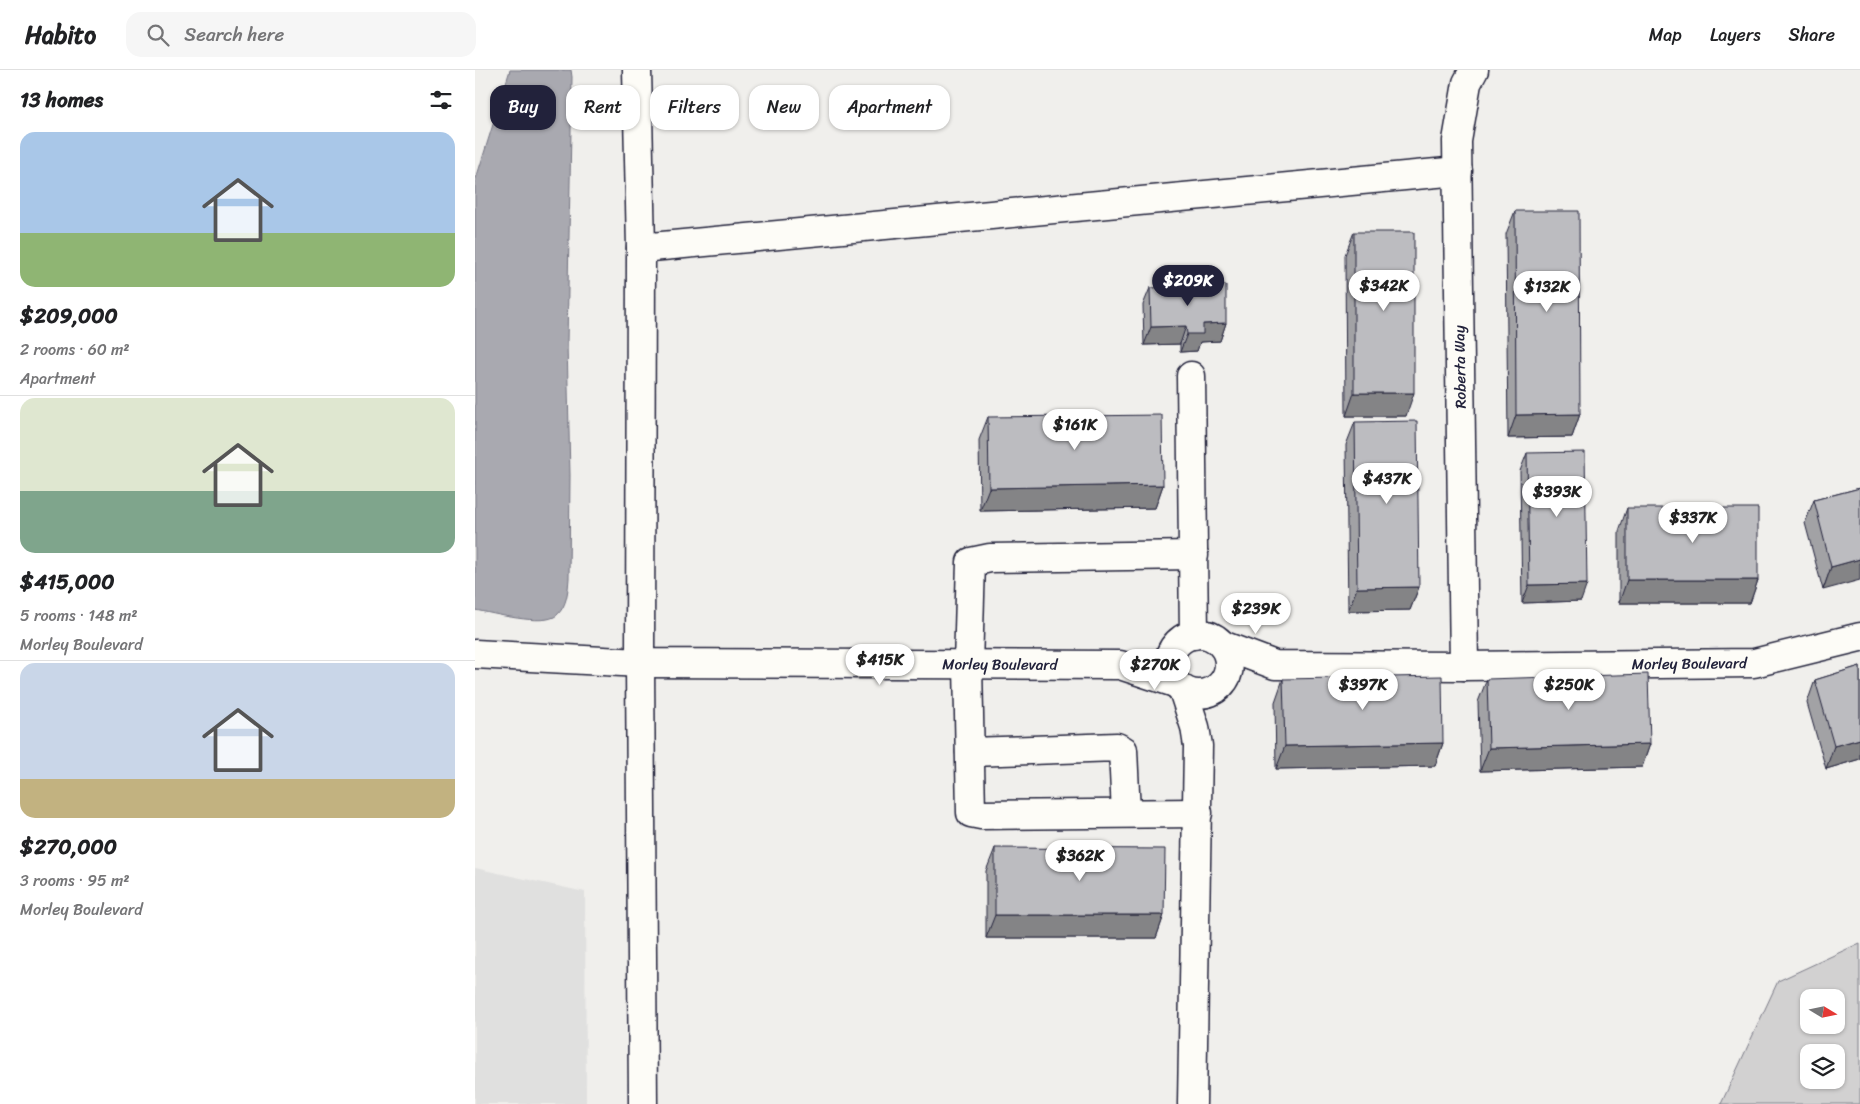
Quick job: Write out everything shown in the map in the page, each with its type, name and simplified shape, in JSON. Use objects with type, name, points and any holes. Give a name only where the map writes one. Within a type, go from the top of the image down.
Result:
[{"type":"main road","points":[[637,70],[641,248],[640,663],[643,1104]]},
{"type":"main road","name":"Roberta Way","points":[[1464,666],[1457,142],[1467,83],[1474,70]]},
{"type":"main road","points":[[641,248],[1458,171]]},
{"type":"main road","points":[[1191,376],[1194,635]]},
{"type":"main road","points":[[1194,555],[990,558],[971,562],[968,665],[971,813],[981,815],[1197,813]]},
{"type":"main road","points":[[1192,1104],[1198,746],[1195,727],[1179,686],[1170,674],[1169,659],[1174,646],[1186,636],[1201,634],[1215,638],[1225,648],[1230,662],[1224,681],[1211,706],[1198,746]]},
{"type":"main road","name":"Morley Boulevard","points":[[1222,645],[1275,665],[1464,666],[1755,663],[1860,637]]},
{"type":"main road","name":"Morley Boulevard","points":[[1120,666],[1138,658],[1172,651]]},
{"type":"main road","name":"Morley Boulevard","points":[[475,654],[640,663],[1120,666],[1179,686]]},
{"type":"main road","name":"Morley Boulevard","points":[[1224,681],[1275,665]]},
{"type":"main road","points":[[1179,686],[1190,694],[1205,694],[1218,688],[1224,681]]},
{"type":"main road","points":[[970,752],[1117,746],[1123,750],[1126,814]]},
{"type":"shaded area","points":[[510,70],[571,70],[572,85],[566,85],[566,130],[571,130],[567,342],[570,475],[569,578],[563,607],[557,615],[541,620],[517,618],[475,610],[475,182],[491,130],[556,130],[556,85],[505,85]]},
{"type":"shaded area","points":[[475,868],[585,892],[586,1104],[475,1104]]},
{"type":"shaded area","points":[[1860,943],[1860,1104],[1721,1104],[1778,981]]},
{"type":"building","points":[[1515,211],[1579,211],[1580,414],[1516,415]]},
{"type":"building","points":[[1354,232],[1414,232],[1414,393],[1354,393]]},
{"type":"building","points":[[1226,285],[1226,323],[1203,324],[1203,334],[1187,334],[1186,326],[1151,327],[1150,288]]},
{"type":"building","points":[[1162,415],[1163,485],[989,488],[988,417]]},
{"type":"building","points":[[1417,421],[1419,587],[1357,588],[1355,422]]},
{"type":"building","points":[[1585,452],[1587,584],[1529,585],[1527,453]]},
{"type":"building","points":[[1860,488],[1860,559],[1831,567],[1814,500]]},
{"type":"building","points":[[1627,508],[1758,508],[1758,580],[1627,580]]},
{"type":"building","points":[[1860,666],[1860,739],[1834,746],[1815,680]]},
{"type":"building","points":[[1648,674],[1650,744],[1489,748],[1487,679]]},
{"type":"building","points":[[1442,676],[1443,743],[1285,746],[1283,679]]},
{"type":"building","points":[[995,848],[1165,849],[1164,915],[995,915]]}]
